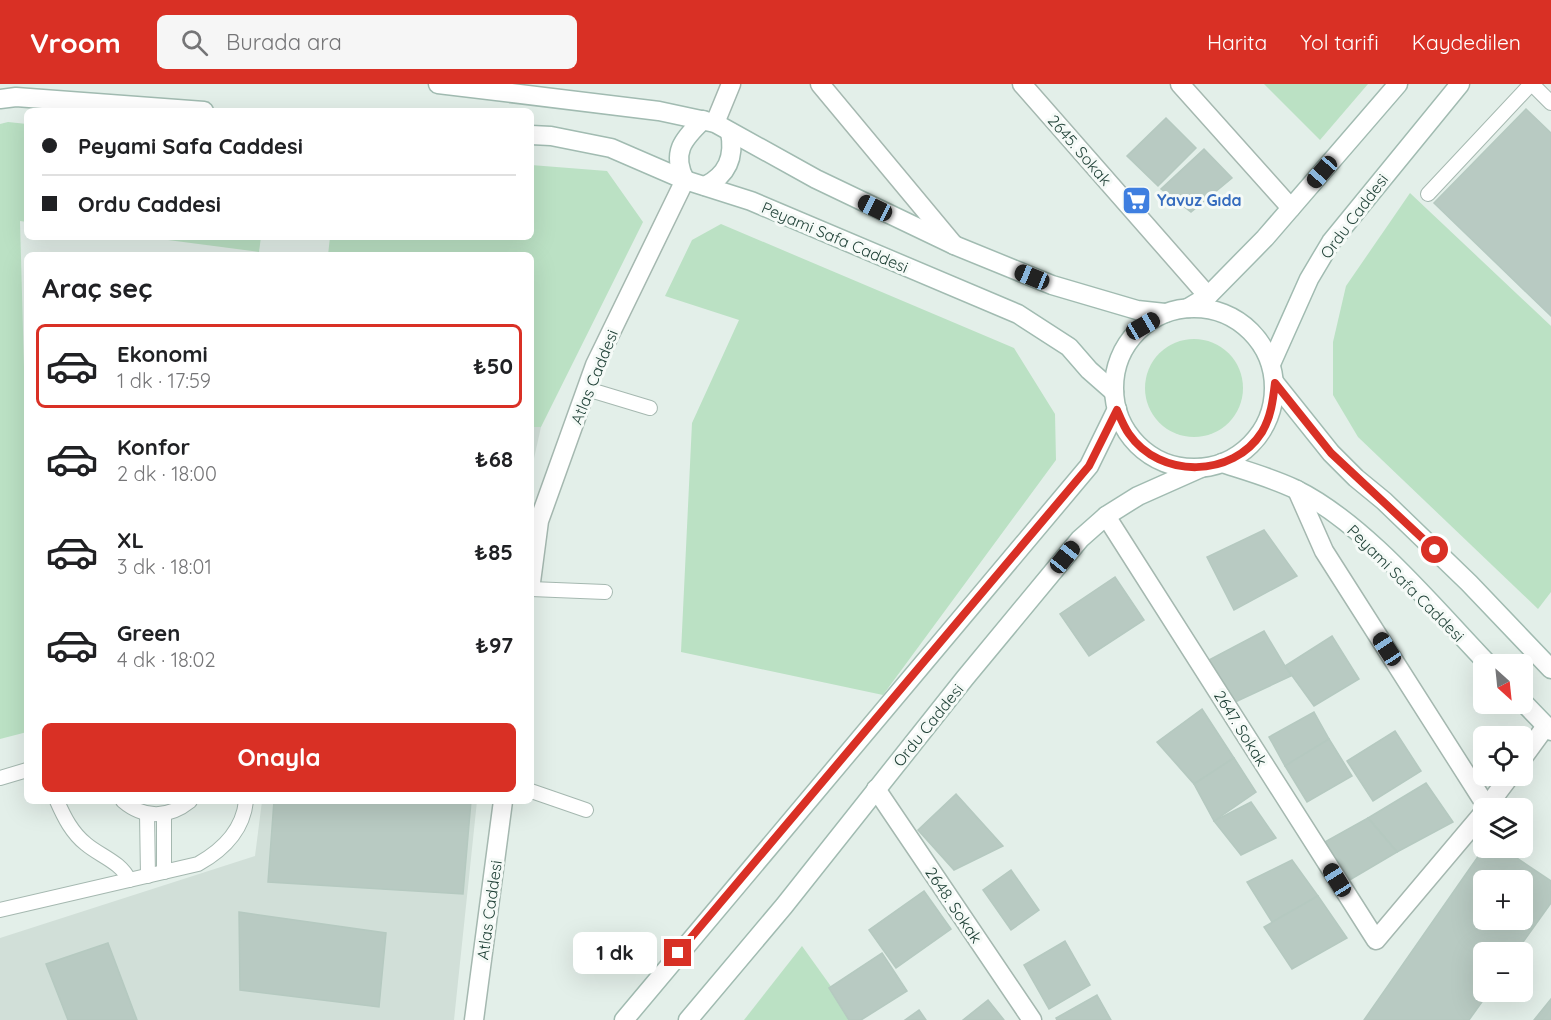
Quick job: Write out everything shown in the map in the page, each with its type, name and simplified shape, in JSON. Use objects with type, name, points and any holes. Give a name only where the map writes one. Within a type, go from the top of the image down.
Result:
[{"type":"main road","points":[[438,84],[529,88],[659,111],[716,125],[816,179],[954,245],[1052,285],[1137,310],[1165,313]]},
{"type":"main road","points":[[716,125],[731,84]]},
{"type":"main road","points":[[820,84],[954,245]]},
{"type":"main road","name":"2645. Sokak","points":[[1022,84],[1208,296]]},
{"type":"main road","points":[[1180,84],[1291,208]]},
{"type":"main road","points":[[1188,308],[1208,296],[1265,238],[1398,84]]},
{"type":"main road","name":"Ordu Caddesi","points":[[1271,364],[1309,279],[1331,242],[1460,84]]},
{"type":"main road","points":[[0,99],[16,97],[164,108]]},
{"type":"main road","points":[[685,180],[678,159],[681,147],[689,133],[716,125]]},
{"type":"main road","points":[[705,186],[716,181],[727,169],[732,151],[716,125]]},
{"type":"main road","name":"Peyami Safa Caddesi","points":[[534,135],[551,136],[611,148],[685,180],[751,201],[1018,314],[1068,347],[1115,401]]},
{"type":"main road","name":"Atlas Caddesi","points":[[534,559],[539,521],[595,365],[685,180]]},
{"type":"main road","points":[[624,1020],[1089,466],[1115,401],[1116,368],[1126,345],[1143,326],[1165,313],[1188,308],[1215,310],[1239,321],[1259,340],[1271,364],[1275,383],[1272,409],[1262,432],[1244,451],[1222,463],[1201,468],[1173,466],[1148,454],[1129,435],[1115,401]]},
{"type":"main road","points":[[1275,383],[1331,453],[1460,575],[1551,669]]},
{"type":"main road","name":"Peyami Safa Caddesi","points":[[1222,463],[1297,490],[1357,531],[1478,654]]},
{"type":"main road","name":"Ordu Caddesi","points":[[688,1020],[784,906],[876,789],[1080,539],[1106,516],[1138,496],[1201,468]]},
{"type":"main road","points":[[1297,490],[1324,551],[1479,798]]},
{"type":"main road","name":"2647. Sokak","points":[[1106,516],[1376,940],[1473,824]]},
{"type":"main road","points":[[1533,712],[1549,729],[1533,747]]},
{"type":"main road","name":"2648. Sokak","points":[[876,789],[1032,1020]]},
{"type":"main road","name":"Atlas Caddesi","points":[[474,1020],[503,804]]},
{"type":"lane","points":[[1428,194],[1531,84],[1551,103]]},
{"type":"lane","points":[[587,389],[650,408]]},
{"type":"lane","points":[[534,589],[605,592]]},
{"type":"lane","points":[[0,777],[24,771]]},
{"type":"lane","points":[[534,792],[586,810]]},
{"type":"lane","points":[[58,804],[67,823],[76,835],[116,864],[126,873],[129,880]]},
{"type":"lane","points":[[127,804],[134,810],[147,814],[164,814],[180,809],[186,804]]},
{"type":"lane","points":[[0,910],[198,864],[219,850],[234,834],[241,821],[245,804]]},
{"type":"lane","points":[[147,814],[147,876]]},
{"type":"lane","points":[[164,814],[164,872]]},
{"type":"shaded area","points":[[534,427],[541,427],[534,458]]},
{"type":"shaded area","points":[[262,804],[477,804],[454,1020],[0,1020],[0,938],[255,856]]},
{"type":"green space","points":[[1264,84],[1368,84],[1320,140]]},
{"type":"green space","points":[[8,122],[24,124],[24,222],[20,221],[24,367],[24,733],[0,739],[0,124]]},
{"type":"green space","points":[[534,165],[607,171],[643,222],[541,427],[534,427],[534,252],[328,252],[330,240],[534,240]]},
{"type":"green space","points":[[1410,193],[1551,326],[1551,592],[1538,609],[1358,437],[1333,395],[1333,342],[1346,286]]},
{"type":"green space","points":[[721,224],[1014,348],[1055,414],[1056,460],[883,695],[681,652],[692,423],[739,320],[665,296],[692,240]]},
{"type":"green space","points":[[168,240],[261,240],[259,252]]},
{"type":"green space","points":[[1194,339],[1213,343],[1228,354],[1239,369],[1243,388],[1239,407],[1228,422],[1213,433],[1194,437],[1175,433],[1160,422],[1149,407],[1145,388],[1149,369],[1160,354],[1175,343]]},
{"type":"green space","points":[[802,946],[855,1020],[744,1020]]},
{"type":"building","points":[[1526,109],[1551,133],[1551,316],[1434,203]]},
{"type":"building","points":[[1166,118],[1196,148],[1158,186],[1127,156]]},
{"type":"building","points":[[1204,149],[1232,178],[1191,212],[1161,189]]},
{"type":"building","points":[[1264,530],[1297,576],[1234,610],[1207,557]]},
{"type":"building","points":[[1115,577],[1144,620],[1089,656],[1060,614]]},
{"type":"building","points":[[1264,631],[1291,676],[1233,703],[1207,661]]},
{"type":"building","points":[[1332,636],[1359,679],[1314,706],[1285,666]]},
{"type":"building","points":[[1202,709],[1234,758],[1194,784],[1157,742]]},
{"type":"building","points":[[1314,712],[1329,739],[1285,766],[1269,737]]},
{"type":"building","points":[[1395,731],[1421,771],[1373,801],[1347,761]]},
{"type":"building","points":[[1329,739],[1352,776],[1307,802],[1285,766]]},
{"type":"building","points":[[1234,758],[1256,792],[1214,821],[1194,784]]},
{"type":"building","points":[[1426,783],[1453,822],[1397,852],[1368,818]]},
{"type":"building","points":[[956,794],[1003,846],[954,870],[918,830]]},
{"type":"building","points":[[1251,802],[1276,838],[1241,855],[1214,821]]},
{"type":"building","points":[[274,804],[471,804],[463,894],[268,882]]},
{"type":"building","points":[[1368,818],[1397,852],[1348,881],[1323,843]]},
{"type":"building","points":[[1477,858],[1517,858],[1551,881],[1551,903],[1533,928],[1533,870],[1473,870],[1473,930],[1532,930],[1523,942],[1473,942],[1473,1002],[1482,1002],[1469,1020],[1364,1020]]},
{"type":"building","points":[[1292,860],[1318,896],[1272,922],[1247,882]]},
{"type":"building","points":[[1011,870],[1039,910],[1011,930],[983,890]]},
{"type":"building","points":[[924,891],[951,929],[896,968],[869,930]]},
{"type":"building","points":[[1318,896],[1347,938],[1292,969],[1264,927]]},
{"type":"building","points":[[239,912],[386,933],[379,1007],[240,990]]},
{"type":"building","points":[[1065,941],[1090,985],[1049,1009],[1024,965]]},
{"type":"building","points":[[108,943],[137,1020],[68,1020],[46,964]]},
{"type":"building","points":[[882,953],[907,991],[861,1020],[849,1020],[829,988]]},
{"type":"building","points":[[1097,995],[1111,1020],[1057,1020],[1056,1018]]},
{"type":"building","points":[[1551,999],[1551,1020],[1534,1020]]},
{"type":"building","points":[[988,1000],[1004,1020],[963,1020]]},
{"type":"building","points":[[919,1010],[926,1020],[905,1020]]},
{"type":"place","name":"Yavuz Gıda","points":[[1136,200]]},
{"type":"route","points":[[678,953],[1089,466],[1117,410],[1129,435],[1148,454],[1173,466],[1201,468],[1222,463],[1244,451],[1262,432],[1272,409],[1275,383],[1331,453],[1435,550]]}]
